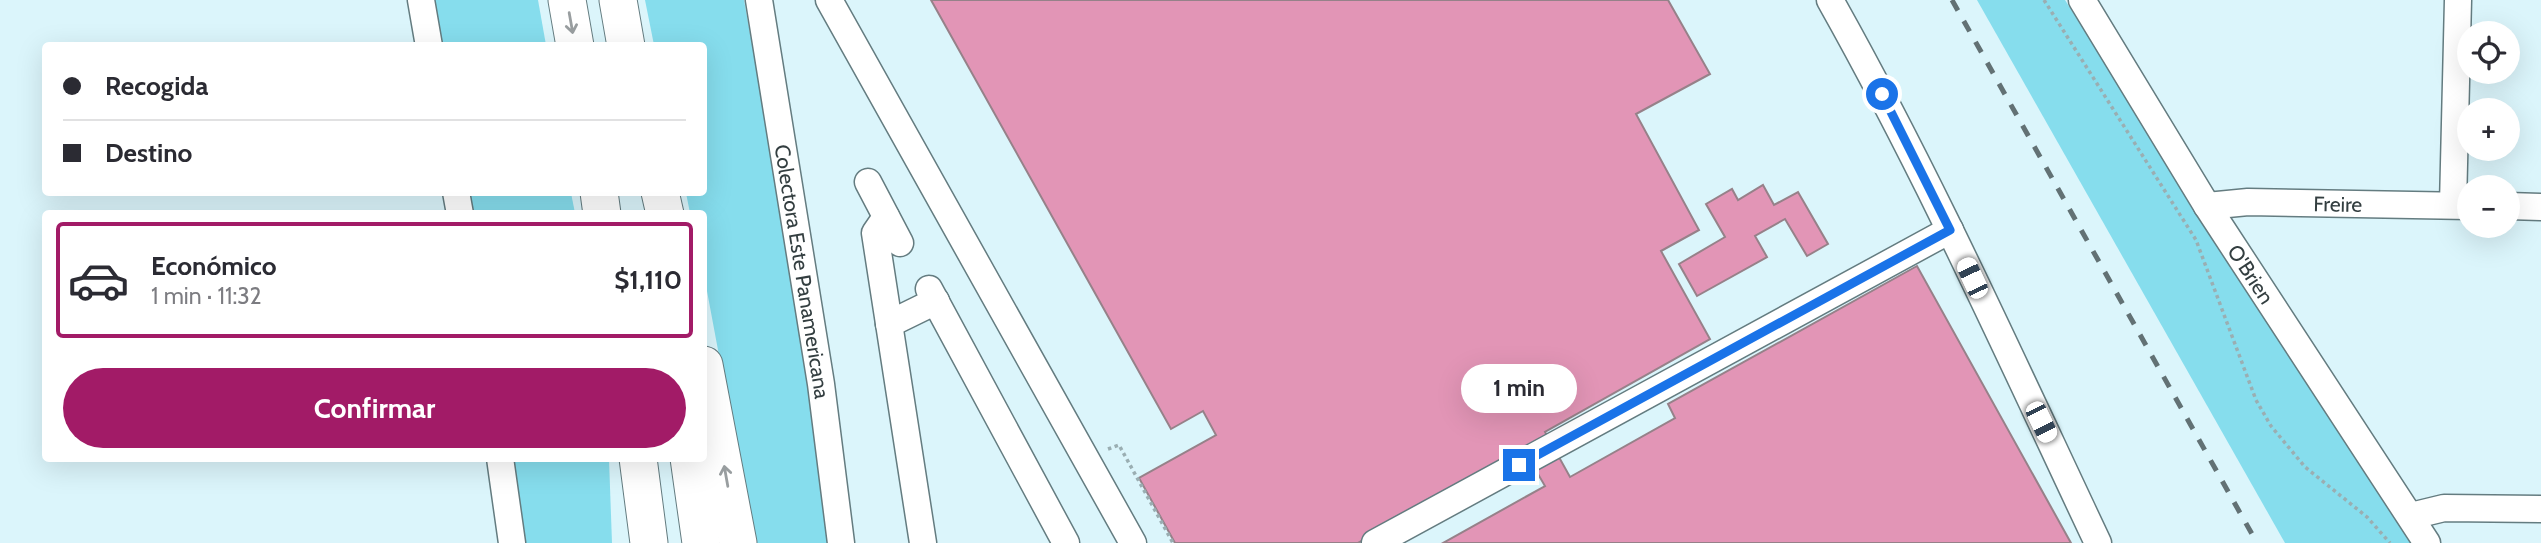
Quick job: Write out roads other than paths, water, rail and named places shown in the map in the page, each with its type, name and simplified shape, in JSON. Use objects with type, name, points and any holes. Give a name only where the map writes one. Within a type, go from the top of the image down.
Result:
[{"type":"highway","points":[[567,0],[574,42]]},
{"type":"highway","points":[[618,0],[625,42]]},
{"type":"highway","points":[[707,381],[738,543]]},
{"type":"highway","points":[[629,462],[630,543]]},
{"type":"highway","points":[[639,462],[649,543]]},
{"type":"highway","points":[[690,462],[701,543]]},
{"type":"street","points":[[421,0],[428,42]]},
{"type":"street","name":"Colectora Este Panamericana","points":[[759,0],[821,384],[841,543]]},
{"type":"street","points":[[829,0],[1133,543]]},
{"type":"street","points":[[1830,0],[1870,71],[1950,230],[2098,543]]},
{"type":"street","name":"O'Brien","points":[[2082,0],[2207,206],[2427,543]]},
{"type":"street","points":[[2458,0],[2461,175]]},
{"type":"street","points":[[868,182],[900,243]]},
{"type":"street","name":"Freire","points":[[2207,206],[2248,202],[2457,206]]},
{"type":"street","points":[[2520,206],[2541,207]]},
{"type":"street","points":[[886,217],[875,233],[923,543]]},
{"type":"street","points":[[1375,543],[1950,230]]},
{"type":"street","points":[[889,324],[932,295],[1066,543]]},
{"type":"street","points":[[501,462],[512,543]]},
{"type":"street","points":[[2411,516],[2444,508],[2541,509]]},
{"type":"railway","points":[[1952,0],[2257,543]]}]
